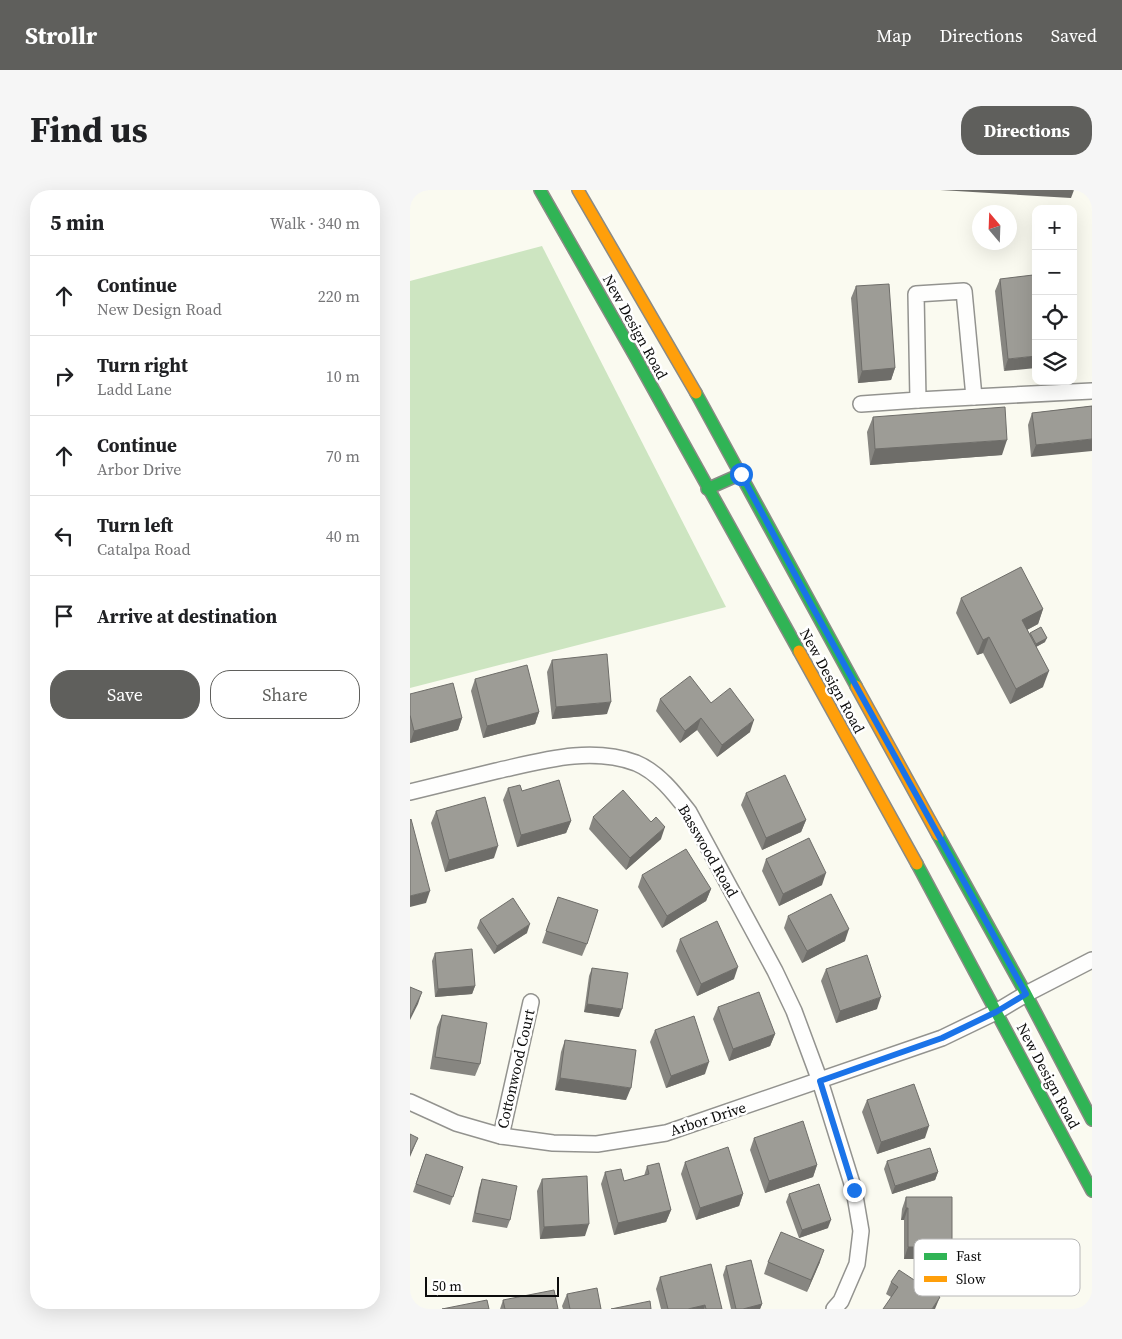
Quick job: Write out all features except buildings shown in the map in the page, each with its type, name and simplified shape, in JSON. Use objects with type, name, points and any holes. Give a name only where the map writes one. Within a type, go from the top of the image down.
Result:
[{"type":"main road","name":"New Design Road","points":[[540,190],[922,873],[1092,1191]]},
{"type":"main road","name":"New Design Road","points":[[578,190],[690,382],[741,474],[1026,994],[1092,1120]]},
{"type":"main road","points":[[707,489],[741,474]]},
{"type":"street","points":[[918,400],[916,294],[964,291],[974,397]]},
{"type":"street","points":[[861,404],[1092,391]]},
{"type":"street","name":"Basswood Road","points":[[410,792],[553,758],[584,755],[610,757],[636,764],[653,774],[673,792],[689,812],[775,971],[794,1011],[820,1081],[854,1190],[861,1231],[857,1264],[841,1301],[834,1309]]},
{"type":"street","name":"Arbor Drive","points":[[410,1102],[456,1123],[500,1136],[554,1143],[597,1144],[666,1133],[942,1038],[996,1012],[1026,994],[1092,960]]},
{"type":"street","name":"Cottonwood Court","points":[[500,1136],[531,1002]]},
{"type":"green space","points":[[542,246],[726,607],[410,688],[410,281]]},
{"type":"traffic: fast","points":[[540,190],[799,651]]},
{"type":"traffic: fast","points":[[696,393],[856,686]]},
{"type":"traffic: fast","points":[[707,489],[741,474]]},
{"type":"traffic: fast","points":[[938,835],[1026,994],[1092,1120]]},
{"type":"traffic: fast","points":[[917,864],[1092,1191]]},
{"type":"traffic: slow","points":[[578,190],[696,393]]},
{"type":"traffic: slow","points":[[799,651],[917,864]]},
{"type":"traffic: slow","points":[[856,686],[938,835]]},
{"type":"route","points":[[741,474],[1026,994],[996,1012],[942,1038],[820,1081],[854,1190]]}]
